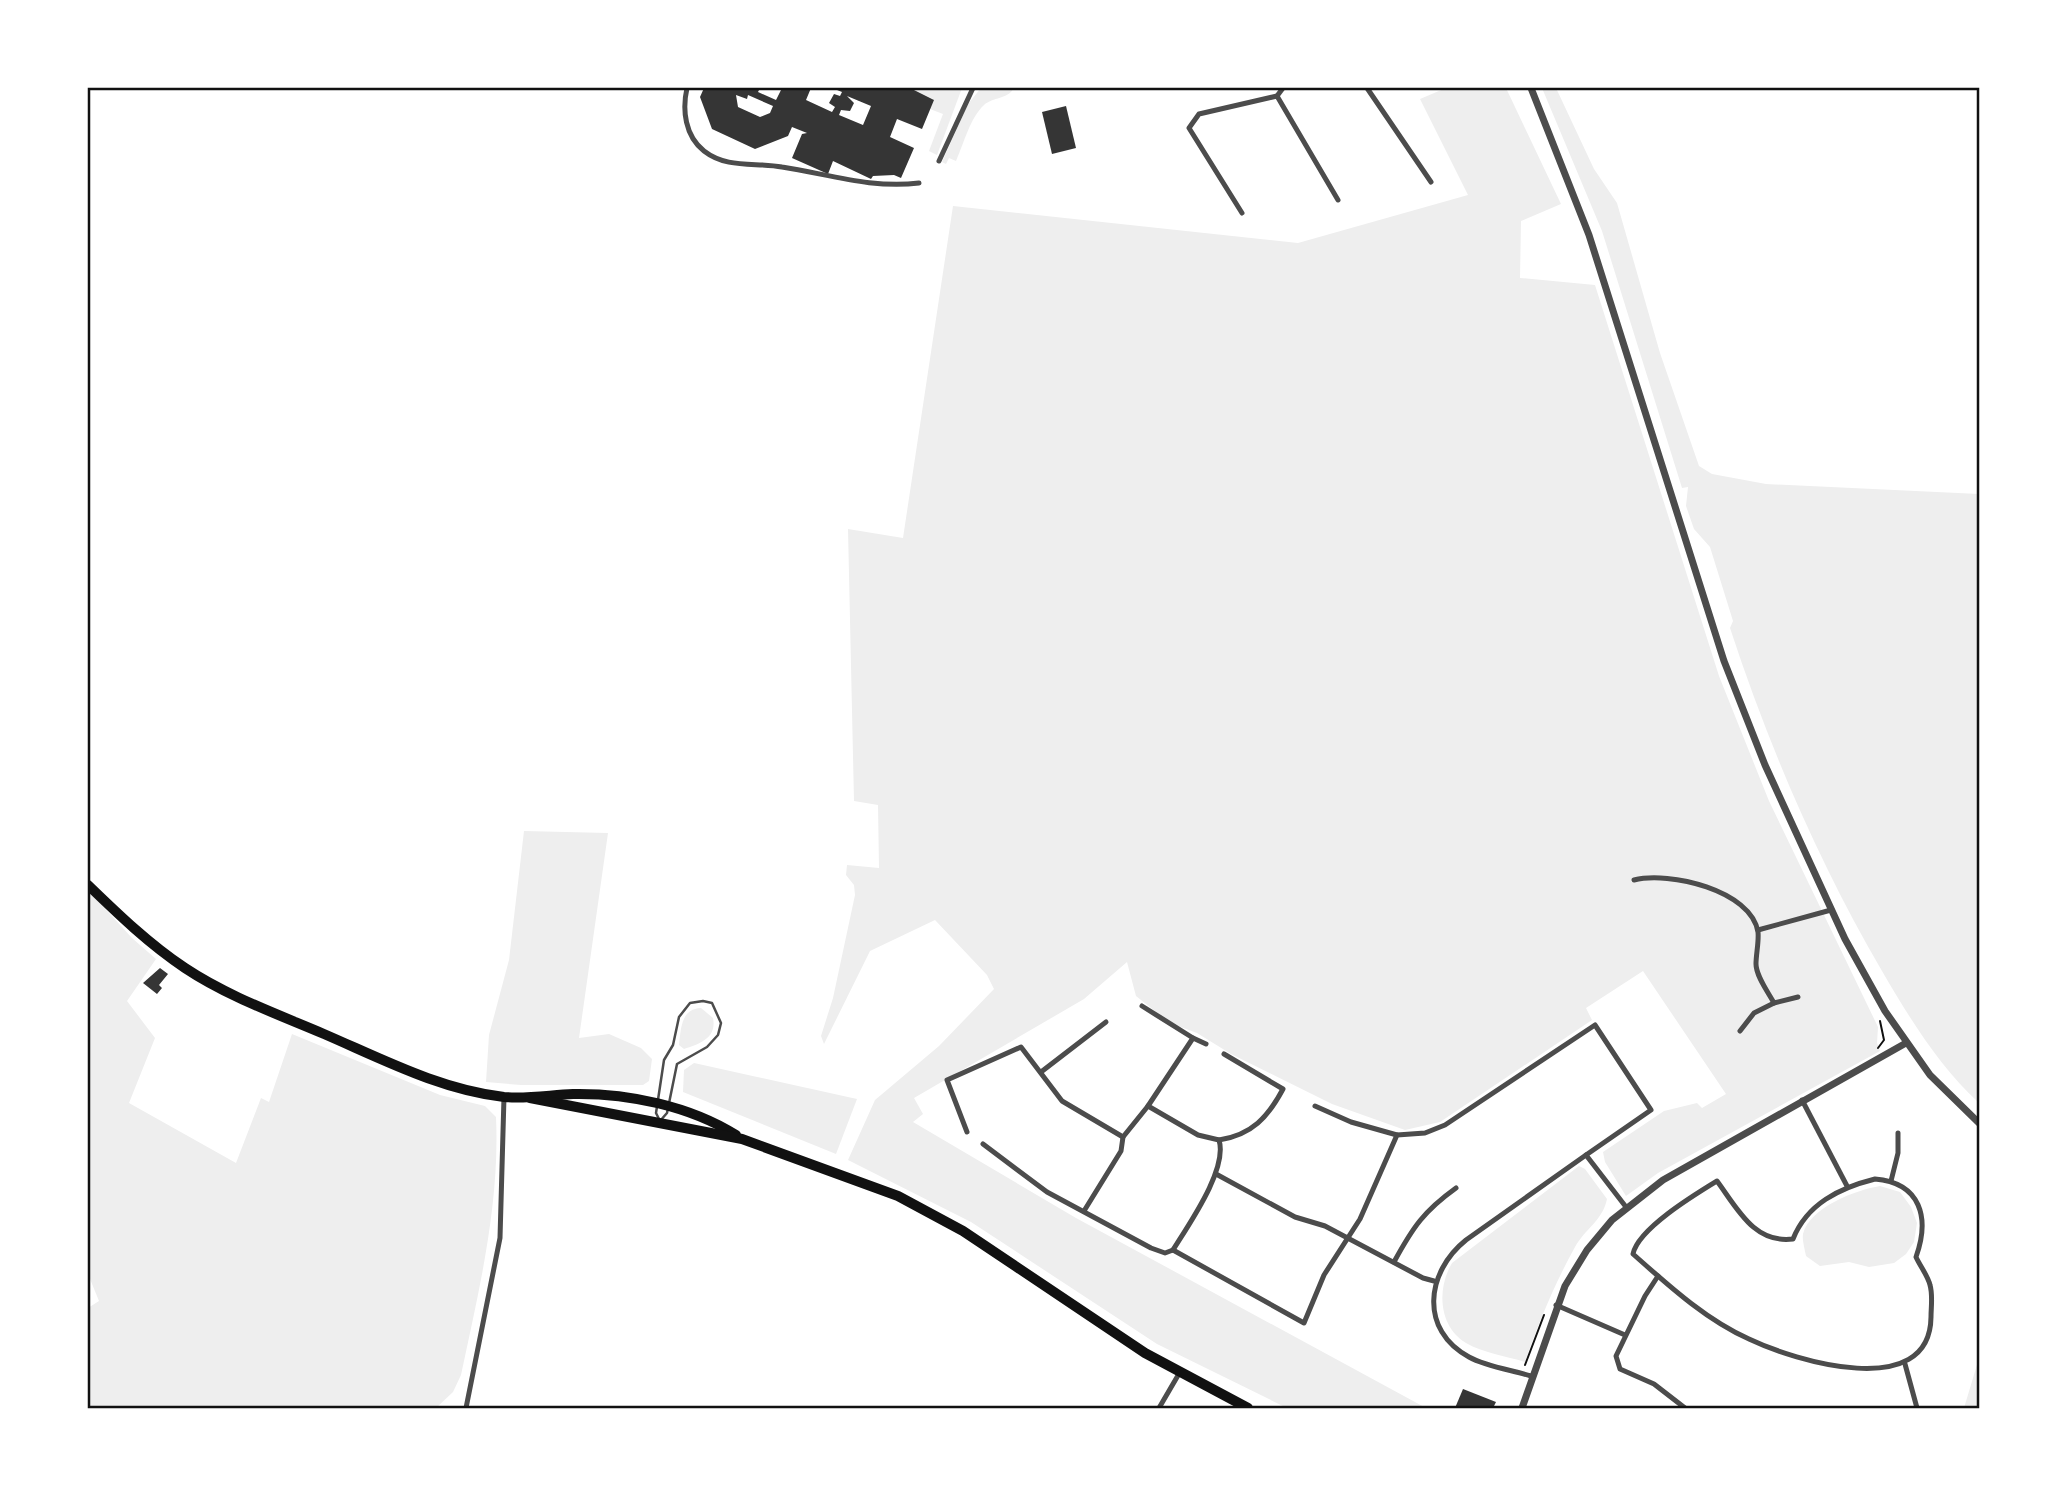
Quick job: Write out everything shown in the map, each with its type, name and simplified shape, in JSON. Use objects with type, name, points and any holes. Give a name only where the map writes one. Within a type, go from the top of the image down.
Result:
[{"type":"highway","points":[[88,885],[163,952],[209,983],[428,1078],[504,1097],[592,1095],[657,1104],[713,1121],[742,1139]]},
{"type":"highway","points":[[530,1098],[660,1121],[742,1139],[857,1179],[942,1218],[1102,1327],[1248,1409]]},
{"type":"street","points":[[687,88],[684,113],[692,137],[704,151],[724,162],[779,166],[862,183],[919,183]]},
{"type":"street","points":[[939,161],[973,88]]},
{"type":"street","points":[[1242,213],[1189,128],[1199,114],[1277,96],[1283,88]]},
{"type":"street","points":[[1367,88],[1432,182]]},
{"type":"street","points":[[1531,88],[1589,235],[1739,704],[1831,910],[1866,978],[1906,1043],[1937,1083],[1979,1124]]},
{"type":"street","points":[[1277,96],[1338,200]]},
{"type":"street","points":[[1634,880],[1643,877],[1692,883],[1736,898],[1758,930],[1756,968],[1774,1003]]},
{"type":"street","points":[[1643,877],[1643,886]]},
{"type":"street","points":[[1758,930],[1831,910]]},
{"type":"street","points":[[1740,1031],[1754,1013],[1774,1003],[1798,997]]},
{"type":"street","points":[[1142,1006],[1206,1044]]},
{"type":"street","points":[[1041,1072],[1107,1022]]},
{"type":"street","points":[[1315,1106],[1351,1122],[1397,1135],[1424,1133],[1445,1125],[1595,1025],[1651,1110],[1452,1251],[1434,1281],[1436,1313],[1455,1345],[1471,1358],[1531,1376]]},
{"type":"street","points":[[1084,1211],[1121,1151],[1123,1137],[1148,1106],[1193,1038]]},
{"type":"street","points":[[1522,1409],[1556,1305],[1587,1250],[1626,1207],[1663,1180],[1906,1043]]},
{"type":"street","points":[[967,1132],[947,1080],[1021,1047],[1062,1101],[1123,1137]]},
{"type":"street","points":[[1148,1106],[1198,1135],[1219,1140],[1239,1135],[1258,1125],[1284,1091],[1224,1054]]},
{"type":"street","points":[[466,1409],[500,1238],[504,1097]]},
{"type":"street","points":[[1802,1100],[1847,1186]]},
{"type":"street","points":[[1891,1181],[1898,1153],[1898,1133]]},
{"type":"street","points":[[1173,1250],[1304,1323],[1324,1275],[1360,1219],[1397,1135]]},
{"type":"street","points":[[983,1144],[1047,1192],[1165,1253],[1173,1250],[1216,1174],[1222,1150],[1219,1140]]},
{"type":"street","points":[[1586,1155],[1626,1207]]},
{"type":"street","points":[[1216,1174],[1295,1217],[1348,1238],[1423,1278],[1434,1281]]},
{"type":"street","points":[[1875,1179],[1891,1181],[1909,1192],[1920,1206],[1923,1226],[1916,1257],[1930,1283],[1931,1330],[1916,1357],[1905,1364],[1874,1368],[1815,1362],[1749,1339],[1710,1317],[1633,1254],[1635,1244],[1665,1218],[1717,1181],[1751,1227],[1766,1237],[1782,1241],[1793,1239],[1800,1222],[1810,1210],[1847,1186],[1875,1179]]},
{"type":"street","points":[[1394,1262],[1413,1226],[1430,1207],[1457,1188]]},
{"type":"street","points":[[1658,1276],[1616,1356],[1620,1369],[1654,1384],[1685,1409]]},
{"type":"street","points":[[1556,1305],[1625,1335]]},
{"type":"street","points":[[1905,1364],[1917,1409]]},
{"type":"street","points":[[1159,1409],[1180,1372]]},
{"type":"lane","points":[[690,1003],[712,1003],[721,1023],[718,1035],[707,1047],[677,1064],[668,1107],[660,1121],[656,1113],[664,1060],[673,1045],[679,1017],[690,1003]]},
{"type":"path","points":[[1872,1057],[1884,1040]]},
{"type":"path","points":[[1521,1373],[1544,1315]]},
{"type":"shaded area","points":[[910,88],[962,88],[937,155],[929,151],[943,114],[930,109],[933,99]]},
{"type":"shaded area","points":[[981,88],[1013,89],[1008,95],[988,102],[979,110],[956,161],[949,158],[946,164],[942,162],[968,104]]},
{"type":"shaded area","points":[[1446,88],[1506,88],[1561,204],[1521,221],[1520,278],[1595,285],[1719,676],[1769,801],[1878,1027],[1877,1043],[1880,1051],[1658,1173],[1626,1196],[1605,1162],[1603,1152],[1664,1111],[1697,1103],[1702,1108],[1726,1094],[1643,971],[1586,1008],[1592,1020],[1440,1122],[1405,1130],[1332,1104],[1231,1054],[1197,1033],[1170,1023],[1136,996],[1127,962],[1084,999],[914,1098],[923,1114],[913,1122],[1076,1218],[1426,1408],[1287,1408],[1157,1344],[971,1222],[848,1160],[875,1100],[939,1046],[994,989],[987,975],[935,920],[870,951],[824,1044],[821,1036],[833,998],[855,895],[854,885],[846,875],[847,865],[879,868],[878,805],[854,801],[848,529],[903,538],[953,206],[1298,243],[1468,195],[1420,99]]},
{"type":"shaded area","points":[[1542,88],[1556,88],[1594,169],[1617,203],[1660,353],[1699,466],[1712,474],[1766,484],[1979,494],[1979,1103],[1938,1058],[1903,1007],[1837,889],[1797,804],[1761,717],[1730,628],[1733,621],[1710,547],[1694,529],[1686,506],[1688,487],[1682,488],[1602,231]]},
{"type":"shaded area","points":[[524,831],[608,833],[579,1038],[609,1034],[641,1048],[652,1059],[649,1081],[643,1085],[521,1085],[486,1082],[489,1035],[509,960]]},
{"type":"shaded area","points":[[88,890],[132,938],[156,959],[127,1001],[155,1038],[129,1103],[236,1163],[261,1098],[269,1102],[292,1034],[440,1095],[485,1106],[496,1117],[495,1182],[475,1311],[461,1375],[453,1392],[436,1408],[88,1408],[88,1308],[99,1301],[88,1274]]},
{"type":"shaded area","points":[[701,1008],[713,1018],[712,1031],[706,1039],[684,1049],[679,1045],[683,1020],[689,1012]]},
{"type":"shaded area","points":[[694,1063],[857,1099],[836,1154],[683,1092],[684,1070]]},
{"type":"shaded area","points":[[1579,1166],[1585,1169],[1607,1199],[1602,1213],[1567,1261],[1525,1362],[1487,1352],[1466,1343],[1450,1327],[1443,1306],[1444,1284],[1452,1263]]},
{"type":"shaded area","points":[[1880,1186],[1900,1192],[1911,1207],[1917,1223],[1914,1242],[1906,1254],[1894,1263],[1869,1267],[1849,1262],[1820,1266],[1806,1256],[1803,1234],[1807,1224],[1815,1216],[1835,1201]]},
{"type":"shaded area","points":[[1979,1358],[1979,1408],[1964,1408]]},
{"type":"building","points":[[704,88],[760,88],[758,92],[776,100],[782,88],[811,88],[806,100],[832,112],[835,107],[829,103],[834,94],[840,96],[842,92],[832,88],[910,88],[934,100],[922,129],[897,119],[890,137],[914,148],[901,178],[894,175],[873,176],[871,179],[833,161],[828,174],[792,158],[802,134],[807,133],[792,127],[788,136],[755,149],[712,129],[700,97]],"holes":[[[736,95],[747,99],[748,95],[773,106],[770,113],[760,117],[738,107]],[[847,96],[871,106],[863,125],[839,115],[841,110],[850,111],[854,103]]]},
{"type":"building","points":[[1066,106],[1076,148],[1052,154],[1042,112]]},
{"type":"building","points":[[160,968],[168,974],[159,985],[162,988],[157,994],[143,983]]},
{"type":"building","points":[[1463,1389],[1496,1402],[1493,1408],[1455,1408]]}]
